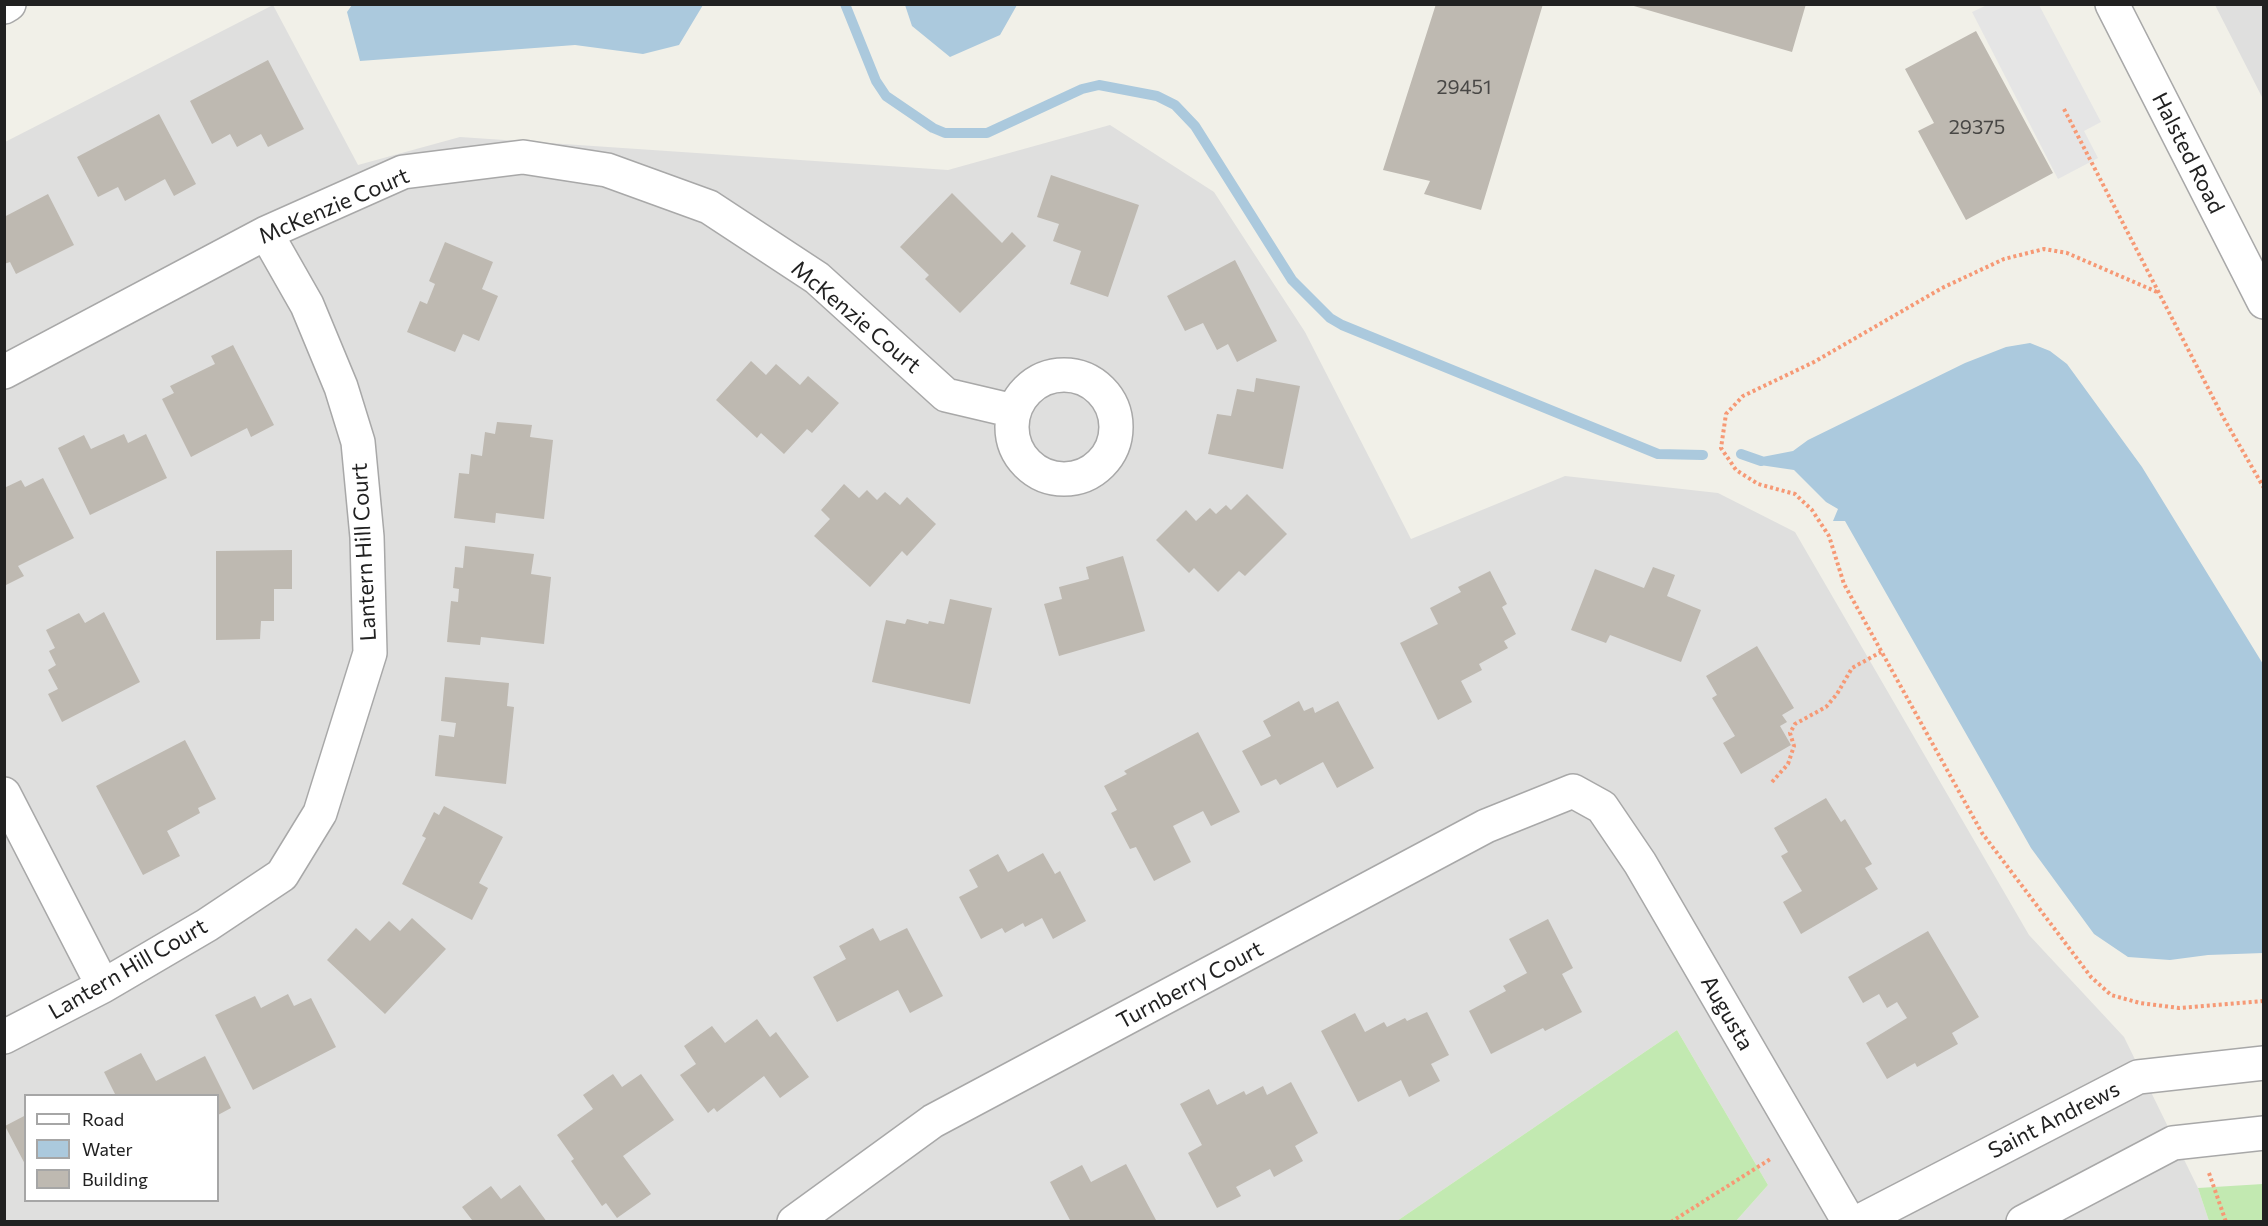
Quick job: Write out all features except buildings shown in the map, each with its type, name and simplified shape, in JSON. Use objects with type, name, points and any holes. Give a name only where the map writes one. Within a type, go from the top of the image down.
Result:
[{"type":"street","points":[[4,7],[9,4]]},
{"type":"street","name":"Halsted Road","points":[[2112,4],[2264,302]]},
{"type":"street","name":"McKenzie Court","points":[[4,372],[266,234],[403,172],[523,157],[607,170],[709,207],[817,278],[946,395],[1014,411]]},
{"type":"street","name":"Lantern Hill Court","points":[[4,1037],[103,986],[207,925],[282,874],[320,813],[370,653],[367,537],[358,442],[342,387],[307,305],[266,234]]},
{"type":"street","name":"Turnberry Court","points":[[794,1221],[933,1121],[1486,826],[1573,791],[1602,807]]},
{"type":"street","points":[[4,794],[103,986]]},
{"type":"street","name":"Augusta","points":[[1602,807],[1641,863],[1849,1221]]},
{"type":"street","name":"Saint Andrews","points":[[1858,1221],[2138,1077],[2264,1063]]},
{"type":"street","points":[[2023,1221],[2173,1143],[2264,1133]]},
{"type":"path","points":[[2064,109],[2157,292],[2223,417],[2264,488]]},
{"type":"path","points":[[2157,292],[2067,253],[2044,249],[2004,259],[1942,288],[1814,362],[1743,396],[1726,414],[1722,448],[1736,471],[1758,484],[1795,494],[1812,510],[1829,536],[1844,584],[1982,833],[2091,977],[2111,995],[2140,1003],[2179,1008],[2264,1001]]},
{"type":"path","points":[[1772,782],[1788,764],[1794,746],[1790,733],[1796,724],[1826,707],[1837,694],[1852,668],[1881,652]]},
{"type":"path","points":[[2201,1140],[2210,1177],[2226,1221]]},
{"type":"path","points":[[1671,1221],[1802,1141]]},
{"type":"shaded area","points":[[273,5],[358,165],[460,137],[948,170],[1110,125],[1214,192],[1305,332],[1411,539],[1565,476],[1718,493],[1795,532],[2029,935],[2124,1037],[2198,1188],[2209,1221],[1736,1221],[1768,1185],[1677,1030],[1397,1221],[5,1222],[5,142]]},
{"type":"shaded area","points":[[1987,5],[2039,5],[2101,122],[2084,131],[2098,158],[2058,179],[1972,12]]},
{"type":"shaded area","points":[[2215,5],[2263,5],[2263,99]]},
{"type":"green space","points":[[1677,1030],[1768,1185],[1736,1221],[1397,1221]]},
{"type":"green space","points":[[2263,1184],[2263,1221],[2209,1221],[2198,1188]]},
{"type":"water","points":[[703,4],[679,45],[643,54],[575,45],[360,61],[347,12],[352,5]]},
{"type":"water","points":[[905,4],[1017,5],[1000,35],[950,57],[912,26]]},
{"type":"water","points":[[2030,343],[2050,351],[2067,364],[2142,467],[2263,664],[2263,953],[2208,955],[2170,960],[2128,957],[2094,934],[2031,848],[1845,521],[1833,521],[1838,509],[1826,502],[1794,470],[1760,465],[1762,457],[1793,451],[1808,440],[1965,363],[2006,347]]},
{"type":"waterway","points":[[845,4],[876,81],[886,96],[933,128],[945,133],[987,133],[1082,89],[1099,85],[1157,96],[1175,105],[1195,126],[1292,280],[1330,318],[1342,325],[1658,454],[1703,455]]},
{"type":"waterway","points":[[1741,454],[1761,461]]}]
